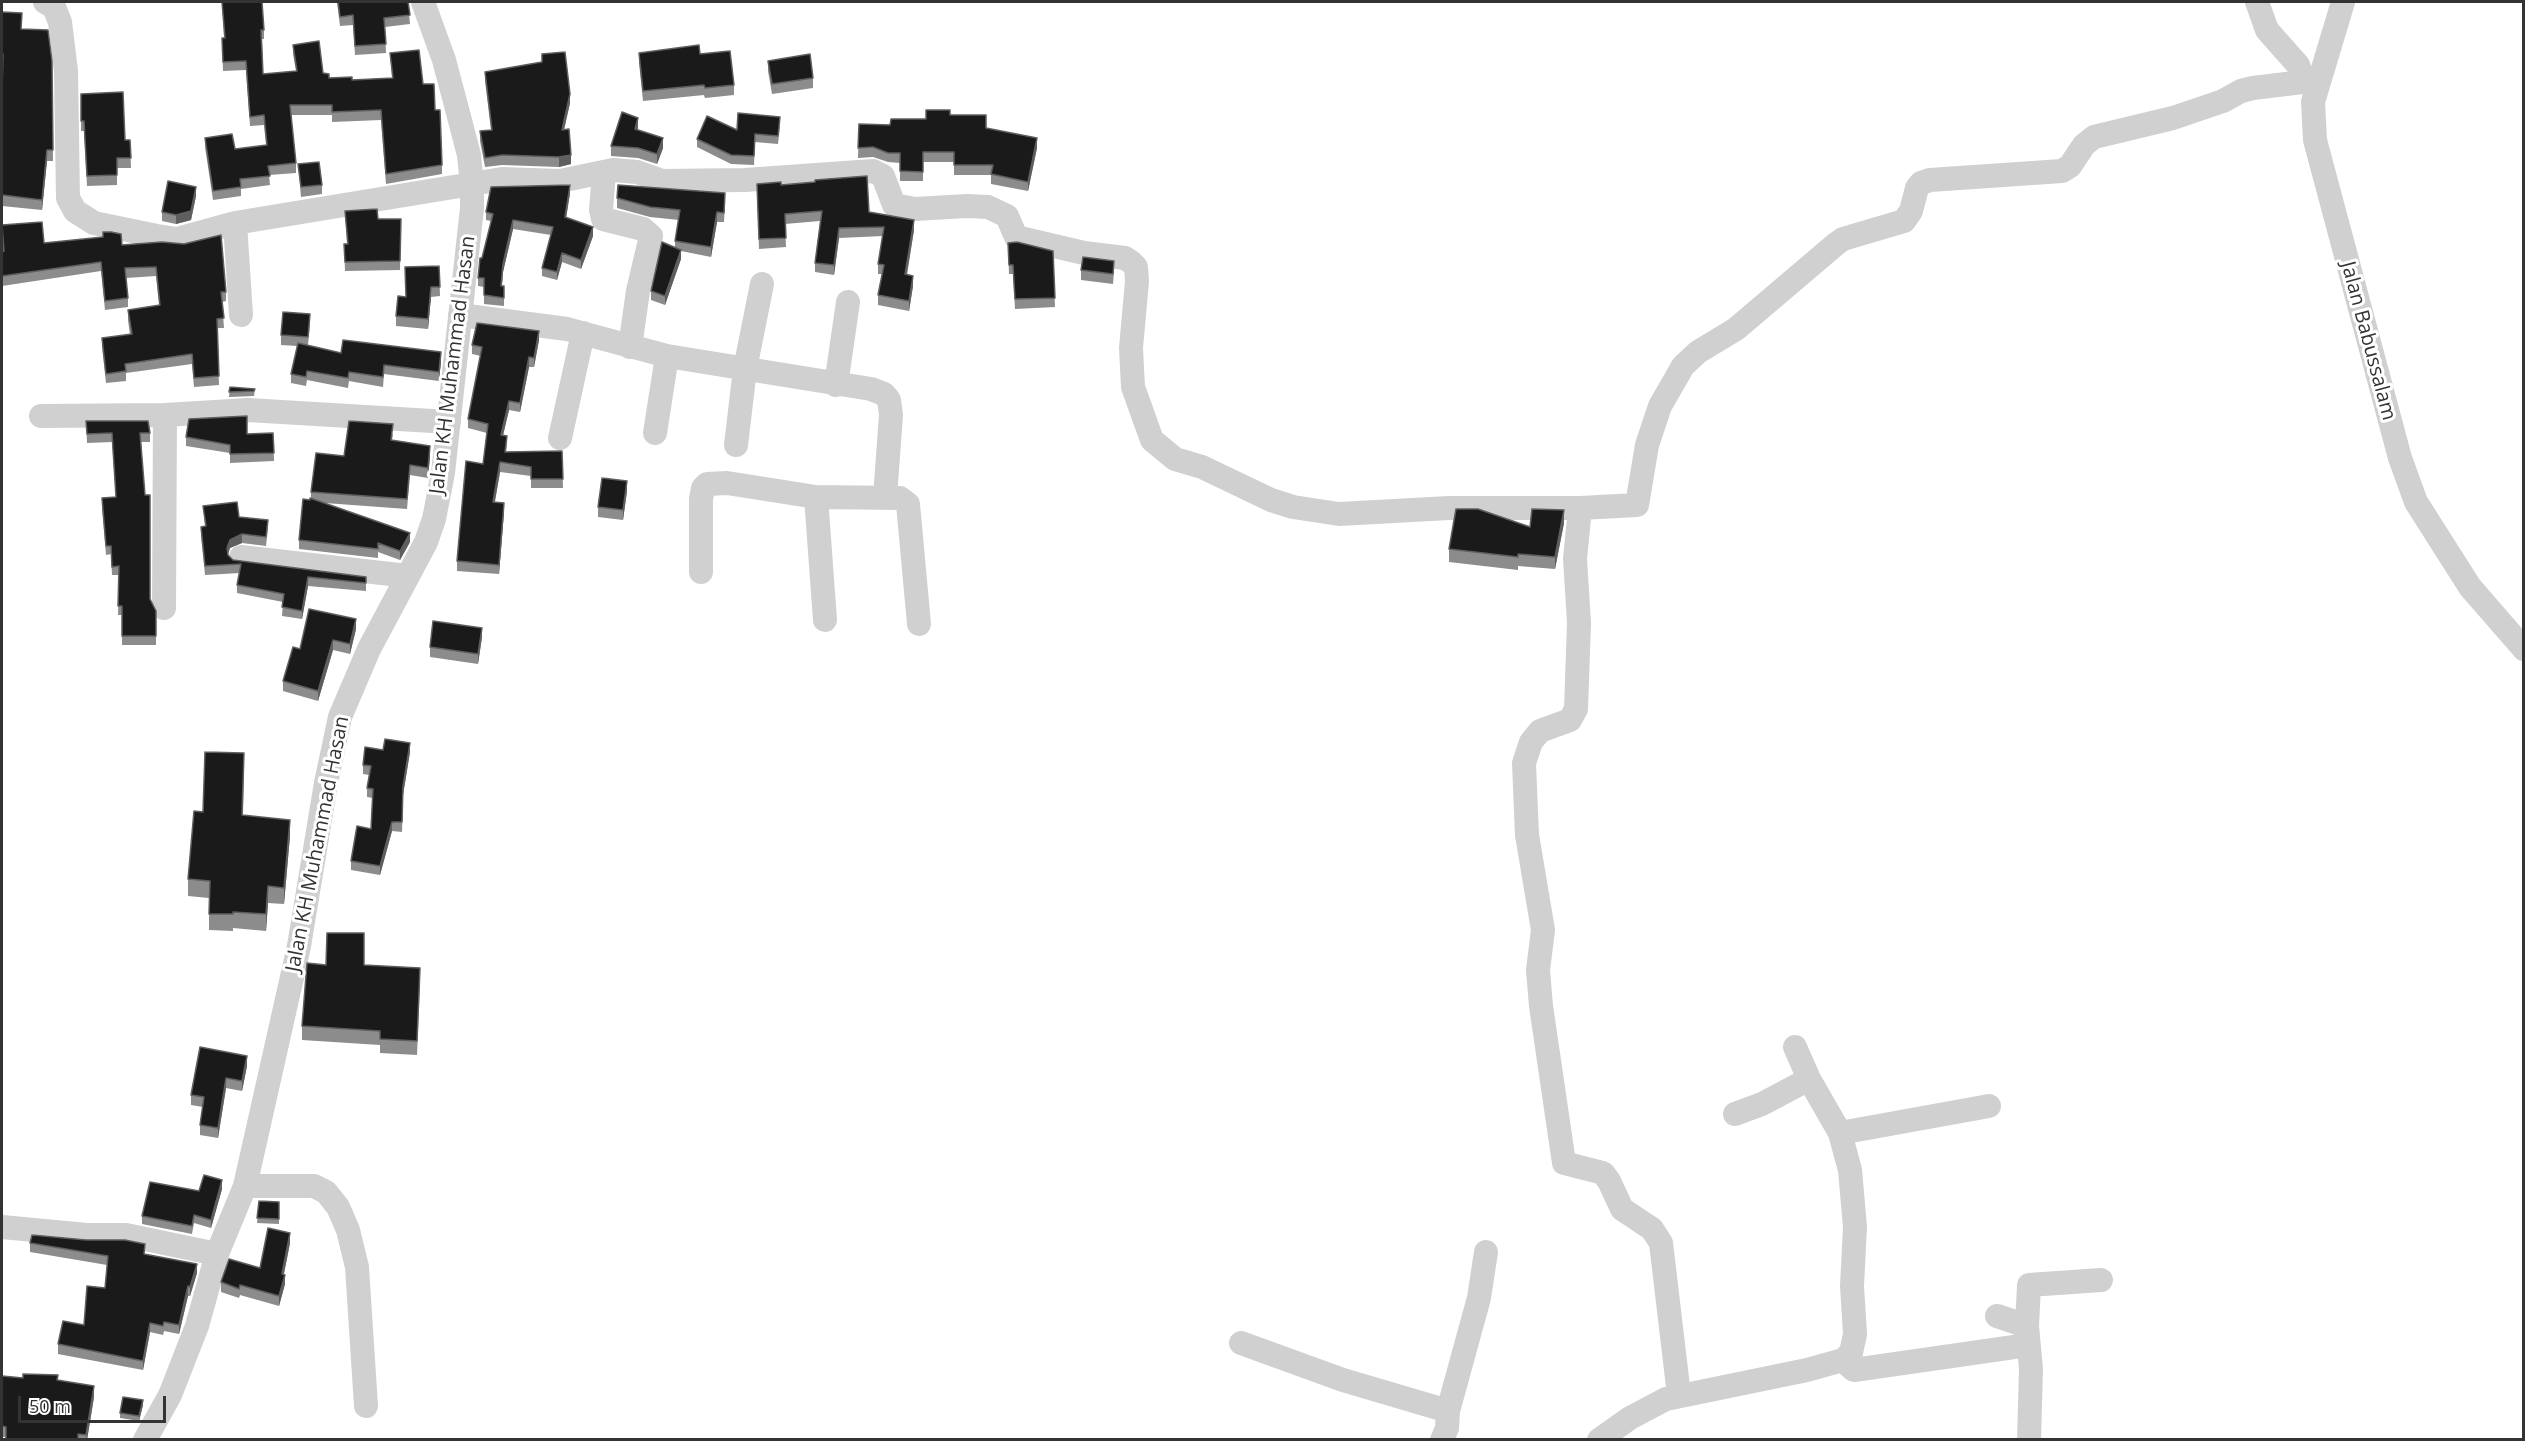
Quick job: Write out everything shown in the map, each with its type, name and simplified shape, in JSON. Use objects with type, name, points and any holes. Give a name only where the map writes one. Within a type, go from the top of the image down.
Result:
[{"type":"street","points":[[45,2],[54,8],[60,22],[66,71],[68,198],[75,211],[94,222],[157,237],[177,239],[235,223],[472,186],[502,179],[560,181],[604,172],[637,172],[662,181],[745,180],[873,171],[883,176],[894,206],[987,207],[1007,216],[1016,237],[1084,253],[1125,258],[1136,267],[1137,273],[1131,348],[1133,387],[1152,440],[1175,459],[1202,467],[1271,500],[1293,507],[1339,514],[1449,508],[1580,508],[1637,505],[1647,445],[1660,406],[1683,366],[1698,352],[1736,329],[1843,239],[1904,221],[1911,211],[1917,188],[1921,183],[1930,180],[2062,171],[2070,166],[2084,145],[2094,137],[2173,118],[2223,101],[2241,91],[2312,81]]},
{"type":"street","name":"Jalan KH Muhammad Hasan","points":[[145,1440],[170,1395],[197,1326],[217,1254],[245,1186],[300,946],[326,783],[340,717],[369,649],[426,542],[434,519],[443,473],[472,208],[472,186],[469,155],[455,99],[423,2]]},
{"type":"street","points":[[2257,2],[2267,30],[2312,81]]},
{"type":"street","name":"Jalan Babussalam","points":[[2343,2],[2312,81],[2315,140],[2407,480],[2416,502],[2470,587],[2523,649]]},
{"type":"street","points":[[604,172],[601,210],[603,219],[642,229],[651,236],[638,291],[630,347]]},
{"type":"street","points":[[235,223],[241,315]]},
{"type":"street","points":[[736,444],[745,369],[762,284]]},
{"type":"street","points":[[836,385],[848,302]]},
{"type":"street","points":[[460,315],[515,321],[583,333],[667,356],[871,389],[884,394],[889,399],[891,414],[885,497]]},
{"type":"street","points":[[560,438],[583,333]]},
{"type":"street","points":[[655,433],[667,356]]},
{"type":"street","points":[[40,416],[165,415],[248,410],[449,422]]},
{"type":"street","points":[[164,608],[165,415]]},
{"type":"street","points":[[701,572],[701,499],[703,488],[707,484],[727,483],[816,496],[900,498],[908,504],[919,624]]},
{"type":"street","points":[[816,496],[825,620]]},
{"type":"street","points":[[1580,508],[1575,559],[1580,622],[1576,709],[1570,720],[1540,731],[1531,742],[1524,763],[1527,835],[1543,930],[1538,970],[1540,1006],[1564,1163],[1603,1173],[1610,1181],[1622,1209],[1652,1229],[1661,1243],[1679,1395]]},
{"type":"street","points":[[241,556],[408,576]]},
{"type":"street","points":[[1599,1440],[1655,1403],[1679,1395],[1761,1381],[1843,1360],[1851,1353],[1855,1334],[1852,1286],[1855,1227],[1850,1170],[1840,1133],[1809,1079],[1795,1047]]},
{"type":"street","points":[[1735,1114],[1762,1104],[1809,1079]]},
{"type":"street","points":[[1840,1133],[1989,1106]]},
{"type":"street","points":[[245,1186],[314,1186],[326,1192],[338,1207],[348,1230],[357,1267],[366,1406]]},
{"type":"street","points":[[2,1227],[87,1235],[126,1235],[217,1254]]},
{"type":"street","points":[[1442,1440],[1447,1428],[1448,1411],[1479,1298],[1486,1252]]},
{"type":"street","points":[[2029,1440],[2031,1369],[2028,1335],[2029,1285],[2101,1280]]},
{"type":"street","points":[[1997,1316],[2028,1335]]},
{"type":"street","points":[[1843,1360],[1854,1370],[2028,1335]]},
{"type":"street","points":[[1241,1343],[1343,1380],[1448,1411]]},
{"type":"building","points":[[222,2],[262,2],[263,74],[297,71],[293,45],[319,41],[323,73],[329,74],[329,78],[352,77],[352,80],[393,78],[390,53],[419,50],[423,84],[434,84],[435,110],[440,110],[442,165],[386,174],[381,110],[332,112],[332,105],[290,105],[296,163],[268,166],[270,176],[240,179],[241,187],[213,191],[205,138],[232,134],[235,149],[267,145],[264,115],[250,117],[246,61],[223,62],[222,38],[225,38]]},
{"type":"building","points":[[338,2],[408,2],[410,15],[384,18],[386,44],[355,46],[353,15],[340,17]]},
{"type":"building","points":[[2,12],[22,13],[21,29],[48,30],[52,61],[53,150],[47,150],[42,200],[2,195]]},
{"type":"building","points":[[699,45],[700,54],[730,51],[734,85],[705,88],[704,85],[643,91],[639,53]]},
{"type":"building","points":[[565,52],[570,94],[562,130],[569,129],[571,155],[559,157],[502,155],[485,158],[480,131],[492,130],[485,72],[542,62],[542,54]]},
{"type":"building","points":[[810,54],[813,78],[772,84],[768,61]]},
{"type":"building","points":[[123,92],[125,140],[130,140],[131,158],[117,158],[117,175],[87,176],[84,121],[81,121],[81,94]]},
{"type":"building","points":[[926,110],[950,110],[950,115],[986,115],[986,128],[1037,138],[1028,182],[991,174],[993,165],[954,165],[954,152],[923,152],[923,172],[900,171],[900,153],[888,153],[873,147],[858,148],[859,124],[890,125],[891,119],[926,119]]},
{"type":"building","points":[[622,112],[638,118],[635,129],[663,138],[657,154],[638,148],[611,146]]},
{"type":"building","points":[[738,113],[780,117],[778,136],[755,134],[754,156],[731,155],[697,139],[707,116],[737,130]]},
{"type":"building","points":[[319,162],[322,185],[301,187],[298,164]]},
{"type":"building","points":[[867,176],[869,212],[914,220],[905,274],[913,276],[909,301],[878,295],[884,265],[878,264],[884,227],[839,228],[834,265],[815,263],[822,211],[785,214],[786,238],[759,239],[757,184],[781,182],[781,185]]},
{"type":"building","points":[[168,181],[196,187],[191,211],[176,215],[162,212]]},
{"type":"building","points":[[570,185],[565,217],[593,227],[581,260],[562,253],[557,272],[542,268],[553,227],[513,220],[503,264],[501,286],[504,286],[504,298],[484,295],[484,278],[478,278],[480,258],[482,258],[493,214],[486,212],[491,187]]},
{"type":"building","points":[[618,185],[725,193],[724,213],[717,212],[711,247],[675,241],[680,210],[650,207],[617,198]]},
{"type":"building","points":[[377,209],[378,219],[401,219],[400,261],[345,262],[344,244],[348,244],[345,211]]},
{"type":"building","points":[[42,222],[44,243],[103,237],[103,232],[121,234],[122,245],[162,242],[184,244],[221,235],[226,292],[221,292],[224,318],[217,319],[219,376],[194,378],[192,354],[125,364],[126,371],[106,374],[102,338],[132,334],[128,310],[160,305],[156,267],[125,268],[128,298],[105,301],[101,262],[2,276],[2,252],[4,251],[2,225]]},
{"type":"building","points":[[662,242],[681,250],[665,296],[651,291]]},
{"type":"building","points":[[1017,242],[1053,251],[1055,298],[1015,299],[1013,265],[1009,265],[1008,243]]},
{"type":"building","points":[[1083,257],[1114,261],[1113,274],[1081,270]]},
{"type":"building","points":[[439,266],[440,287],[431,287],[428,319],[396,316],[398,296],[406,297],[405,267]]},
{"type":"building","points":[[283,312],[310,314],[308,337],[281,335]]},
{"type":"building","points":[[477,323],[539,331],[534,358],[529,357],[520,403],[509,401],[501,435],[507,436],[505,452],[562,451],[563,479],[531,479],[531,467],[500,462],[493,502],[504,503],[499,565],[457,561],[466,461],[483,464],[488,424],[468,419],[482,347],[472,345]]},
{"type":"building","points":[[343,340],[441,352],[439,372],[384,365],[383,377],[349,372],[348,378],[307,371],[306,377],[291,374],[298,343],[341,353]]},
{"type":"building","points":[[230,387],[255,389],[254,391],[229,392]]},
{"type":"building","points":[[247,416],[247,434],[273,433],[274,453],[230,454],[230,445],[186,437],[189,419]]},
{"type":"building","points":[[86,421],[148,421],[150,433],[140,433],[145,495],[150,495],[150,599],[156,611],[156,636],[122,636],[122,606],[118,606],[119,566],[112,567],[111,546],[106,546],[102,498],[116,497],[112,433],[87,434]]},
{"type":"building","points":[[349,421],[393,424],[391,440],[430,446],[428,468],[410,465],[407,499],[311,492],[316,453],[344,456]]},
{"type":"building","points":[[602,478],[627,481],[623,510],[598,507]]},
{"type":"building","points":[[310,498],[410,533],[400,551],[378,543],[378,549],[299,540],[303,499],[310,500]]},
{"type":"building","points":[[237,502],[239,517],[268,520],[266,537],[242,534],[230,540],[227,548],[228,555],[233,560],[366,577],[366,583],[308,577],[302,611],[282,607],[284,594],[237,585],[241,564],[205,566],[201,527],[206,526],[203,506]]},
{"type":"building","points":[[1456,509],[1478,509],[1530,527],[1532,509],[1564,510],[1555,557],[1518,554],[1518,557],[1449,549]]},
{"type":"building","points":[[309,609],[356,619],[350,644],[333,640],[318,691],[283,681],[293,647],[300,649]]},
{"type":"building","points":[[433,621],[482,628],[478,654],[430,647]]},
{"type":"building","points":[[385,739],[410,743],[403,786],[402,822],[392,822],[380,866],[351,861],[357,826],[371,829],[373,789],[367,788],[371,766],[363,765],[365,747],[383,750]]},
{"type":"building","points":[[205,752],[244,753],[242,815],[290,820],[284,888],[268,886],[266,914],[233,912],[233,914],[209,914],[210,881],[188,879],[194,811],[203,812]]},
{"type":"building","points":[[327,933],[364,933],[364,965],[420,968],[417,1041],[380,1039],[380,1031],[302,1026],[307,963],[326,965]]},
{"type":"building","points":[[200,1047],[247,1056],[242,1081],[226,1078],[218,1128],[200,1125],[204,1097],[191,1095]]},
{"type":"building","points":[[204,1175],[222,1180],[211,1220],[194,1215],[192,1226],[142,1216],[150,1182],[199,1191]]},
{"type":"building","points":[[259,1201],[279,1202],[279,1219],[257,1218]]},
{"type":"building","points":[[268,1228],[290,1233],[282,1274],[285,1275],[279,1296],[240,1285],[239,1289],[221,1282],[229,1259],[260,1268]]},
{"type":"building","points":[[32,1235],[86,1240],[125,1240],[145,1244],[144,1254],[197,1264],[190,1287],[188,1286],[179,1325],[164,1322],[163,1326],[150,1323],[143,1361],[58,1344],[63,1321],[84,1325],[87,1286],[105,1288],[108,1256],[30,1243]]},
{"type":"building","points":[[23,1374],[58,1375],[57,1380],[94,1386],[86,1435],[78,1434],[78,1440],[6,1440],[6,1427],[2,1426],[2,1376],[23,1378]]},
{"type":"building","points":[[123,1397],[143,1400],[139,1416],[120,1413]]}]
